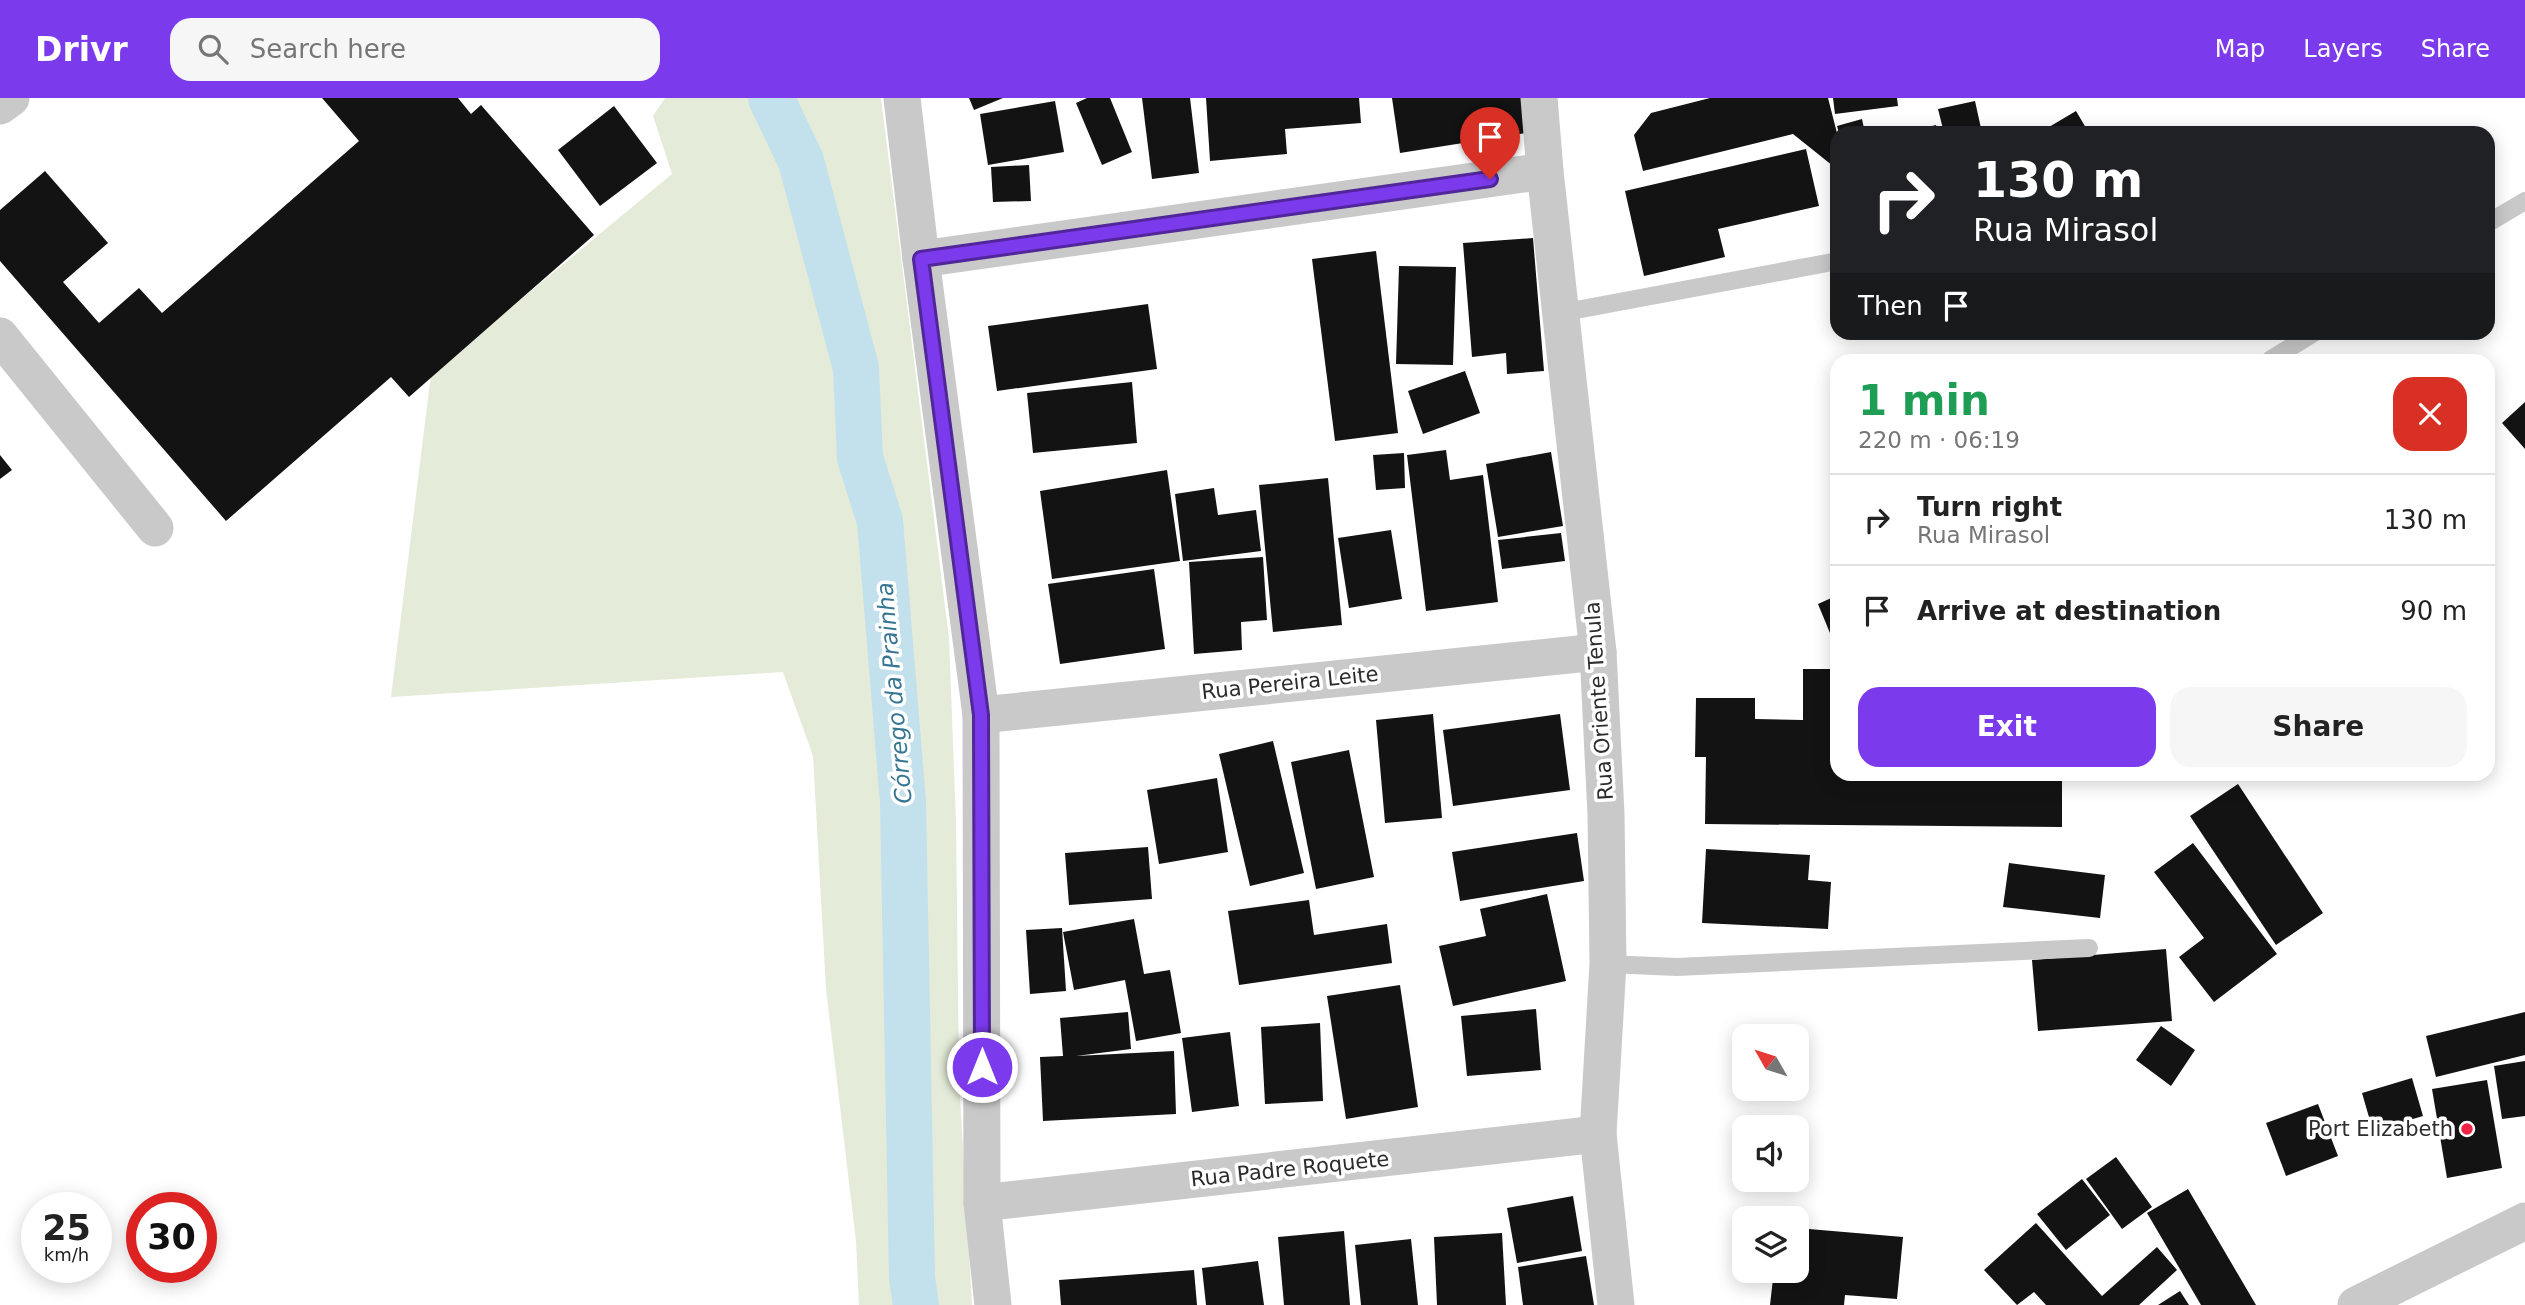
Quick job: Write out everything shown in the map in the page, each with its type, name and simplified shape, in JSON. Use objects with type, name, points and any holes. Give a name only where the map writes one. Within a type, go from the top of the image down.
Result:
[{"type":"street","points":[[0,106],[10,98]]},
{"type":"street","points":[[902,98],[981,715],[982,1203],[993,1305]]},
{"type":"street","name":"Rua Oriente Tenula","points":[[1539,98],[1598,652],[1606,814],[1608,964],[1598,1134],[1616,1305]]},
{"type":"street","points":[[921,259],[1545,171]]},
{"type":"street","points":[[0,336],[155,528]]},
{"type":"street","name":"Rua Pereira Leite","points":[[981,715],[1598,652]]},
{"type":"street","name":"Rua Padre Roquete","points":[[982,1203],[1598,1134]]},
{"type":"street","points":[[2356,1305],[2525,1221]]},
{"type":"lane","points":[[2495,219],[2525,201]]},
{"type":"lane","points":[[1560,313],[1830,262]]},
{"type":"lane","points":[[2280,354],[2302,340]]},
{"type":"lane","points":[[1608,964],[1677,967],[2089,948]]},
{"type":"green space","points":[[665,98],[881,98],[949,638],[956,823],[959,1079],[972,1305],[859,1305],[856,1241],[826,989],[813,756],[783,672],[391,697],[431,374],[672,174],[653,116]]},
{"type":"building","points":[[322,98],[458,98],[471,114],[481,105],[594,235],[409,397],[391,377],[226,521],[0,261],[0,210],[45,171],[108,243],[63,282],[99,323],[139,288],[162,313],[359,141]]},
{"type":"building","points":[[969,98],[1003,98],[974,110]]},
{"type":"building","points":[[1087,98],[1110,98],[1132,152],[1102,165],[1076,103]]},
{"type":"building","points":[[1142,98],[1190,98],[1199,173],[1152,179]]},
{"type":"building","points":[[1206,98],[1359,98],[1361,123],[1285,129],[1287,154],[1210,161]]},
{"type":"building","points":[[1392,98],[1533,98],[1538,131],[1400,153]]},
{"type":"building","points":[[1710,98],[1828,98],[1835,126],[1830,126],[1830,164],[1793,134],[1643,171],[1634,135],[1651,113]]},
{"type":"building","points":[[1833,98],[1897,98],[1898,106],[1835,114]]},
{"type":"building","points":[[1055,101],[1064,152],[988,165],[980,114]]},
{"type":"building","points":[[1975,101],[1980,126],[1942,126],[1938,109]]},
{"type":"building","points":[[614,106],[657,163],[600,206],[558,150]]},
{"type":"building","points":[[2076,111],[2085,126],[2051,126]]},
{"type":"building","points":[[1862,119],[1864,126],[1837,126]]},
{"type":"building","points":[[1806,149],[1819,206],[1718,229],[1725,257],[1644,276],[1625,191]]},
{"type":"building","points":[[1029,165],[1031,201],[993,202],[991,167]]},
{"type":"building","points":[[1533,238],[1544,371],[1507,374],[1506,353],[1472,357],[1463,243]]},
{"type":"building","points":[[1376,251],[1398,433],[1335,441],[1312,259]]},
{"type":"building","points":[[1399,266],[1456,267],[1453,365],[1396,364]]},
{"type":"building","points":[[1148,304],[1157,369],[997,391],[988,326]]},
{"type":"building","points":[[1465,371],[1480,413],[1423,434],[1408,391]]},
{"type":"building","points":[[1132,382],[1137,443],[1033,453],[1027,393]]},
{"type":"building","points":[[2525,402],[2525,449],[2502,423]]},
{"type":"building","points":[[1446,450],[1450,480],[1483,475],[1498,602],[1426,611],[1407,455]]},
{"type":"building","points":[[1551,452],[1563,526],[1498,537],[1486,464]]},
{"type":"building","points":[[1404,453],[1405,488],[1376,490],[1373,455]]},
{"type":"building","points":[[0,455],[12,470],[0,479]]},
{"type":"building","points":[[1167,470],[1180,561],[1052,579],[1040,491]]},
{"type":"building","points":[[1328,478],[1342,625],[1273,632],[1259,485]]},
{"type":"building","points":[[1214,488],[1218,515],[1256,510],[1261,551],[1183,561],[1175,494]]},
{"type":"building","points":[[1391,530],[1402,599],[1349,608],[1338,538]]},
{"type":"building","points":[[1561,533],[1565,561],[1502,569],[1498,540]]},
{"type":"building","points":[[1263,557],[1267,620],[1241,622],[1242,650],[1194,654],[1189,562]]},
{"type":"building","points":[[1154,569],[1165,649],[1060,664],[1048,584]]},
{"type":"building","points":[[1830,599],[1830,633],[1818,604]]},
{"type":"building","points":[[1803,669],[1830,669],[1830,781],[2062,781],[2062,827],[1705,824],[1706,757],[1695,757],[1696,698],[1755,698],[1755,719],[1803,720]]},
{"type":"building","points":[[1433,714],[1442,818],[1385,823],[1376,720]]},
{"type":"building","points":[[1560,714],[1570,790],[1453,806],[1443,730]]},
{"type":"building","points":[[1273,741],[1304,873],[1250,886],[1219,754]]},
{"type":"building","points":[[1349,750],[1374,877],[1316,889],[1291,762]]},
{"type":"building","points":[[1217,778],[1228,852],[1159,864],[1147,790]]},
{"type":"building","points":[[2238,784],[2323,913],[2276,945],[2190,816]]},
{"type":"building","points":[[1577,833],[1584,881],[1460,901],[1452,852]]},
{"type":"building","points":[[2193,843],[2277,954],[2214,1002],[2179,957],[2204,938],[2154,872]]},
{"type":"building","points":[[1148,847],[1152,899],[1069,905],[1065,853]]},
{"type":"building","points":[[1706,849],[1810,855],[1808,880],[1831,882],[1828,929],[1702,923]]},
{"type":"building","points":[[2009,863],[2105,875],[2100,918],[2003,907]]},
{"type":"building","points":[[1547,894],[1566,981],[1453,1006],[1439,946],[1486,936],[1480,909]]},
{"type":"building","points":[[1309,900],[1314,935],[1387,924],[1392,963],[1239,985],[1228,911]]},
{"type":"building","points":[[1134,919],[1144,974],[1170,970],[1181,1033],[1136,1041],[1125,980],[1074,990],[1063,932]]},
{"type":"building","points":[[1062,928],[1066,991],[1030,994],[1026,930]]},
{"type":"building","points":[[2166,949],[2172,1021],[2038,1031],[2032,960]]},
{"type":"building","points":[[1400,985],[1418,1107],[1346,1119],[1327,996]]},
{"type":"building","points":[[1536,1009],[1541,1070],[1467,1076],[1461,1016]]},
{"type":"building","points":[[1128,1012],[1131,1049],[1076,1056],[1174,1051],[1176,1114],[1043,1121],[1040,1057],[1063,1056],[1060,1018]]},
{"type":"building","points":[[2525,1012],[2525,1055],[2436,1077],[2426,1036]]},
{"type":"building","points":[[1320,1023],[1323,1101],[1265,1104],[1261,1027]]},
{"type":"building","points":[[2161,1026],[2195,1050],[2171,1086],[2136,1060]]},
{"type":"building","points":[[1230,1032],[1239,1106],[1192,1112],[1182,1038]]},
{"type":"building","points":[[2525,1061],[2525,1116],[2502,1119],[2494,1066]]},
{"type":"building","points":[[2412,1078],[2423,1116],[2373,1131],[2362,1093]]},
{"type":"building","name":"Port Elizabeth","points":[[2487,1080],[2502,1168],[2447,1178],[2432,1089]]},
{"type":"building","points":[[2318,1104],[2338,1156],[2286,1176],[2266,1123]]},
{"type":"building","points":[[2116,1157],[2152,1207],[2122,1229],[2086,1179]]},
{"type":"building","points":[[2082,1179],[2110,1215],[2066,1250],[2037,1214]]},
{"type":"building","points":[[2188,1189],[2256,1305],[2201,1305],[2147,1213]]},
{"type":"building","points":[[1573,1196],[1582,1251],[1517,1263],[1507,1208]]},
{"type":"building","points":[[2036,1223],[2102,1296],[2157,1247],[2177,1270],[2139,1305],[2046,1305],[2034,1292],[2017,1305],[1984,1270]]},
{"type":"building","points":[[1809,1229],[1903,1237],[1897,1299],[1845,1295],[1844,1305],[1770,1305],[1773,1283],[1809,1283]]},
{"type":"building","points":[[1344,1231],[1350,1305],[1284,1305],[1278,1237]]},
{"type":"building","points":[[1502,1233],[1506,1305],[1437,1305],[1434,1237]]},
{"type":"building","points":[[1411,1239],[1418,1305],[1361,1305],[1355,1245]]},
{"type":"building","points":[[1586,1256],[1594,1305],[1523,1305],[1518,1267]]},
{"type":"building","points":[[1258,1261],[1264,1305],[1206,1305],[1202,1268]]},
{"type":"building","points":[[1194,1270],[1197,1305],[1061,1305],[1059,1280]]},
{"type":"building","points":[[2180,1291],[2189,1305],[2158,1305]]},
{"type":"waterway","name":"Córrego da Prainha","points":[[771,98],[801,161],[856,368],[860,458],[880,521],[903,802],[912,1278],[916,1305]]},
{"type":"place","name":"Port Elizabeth","points":[[2467,1129]]},
{"type":"route","points":[[982,1067],[981,715],[921,259],[1490,179]]}]
